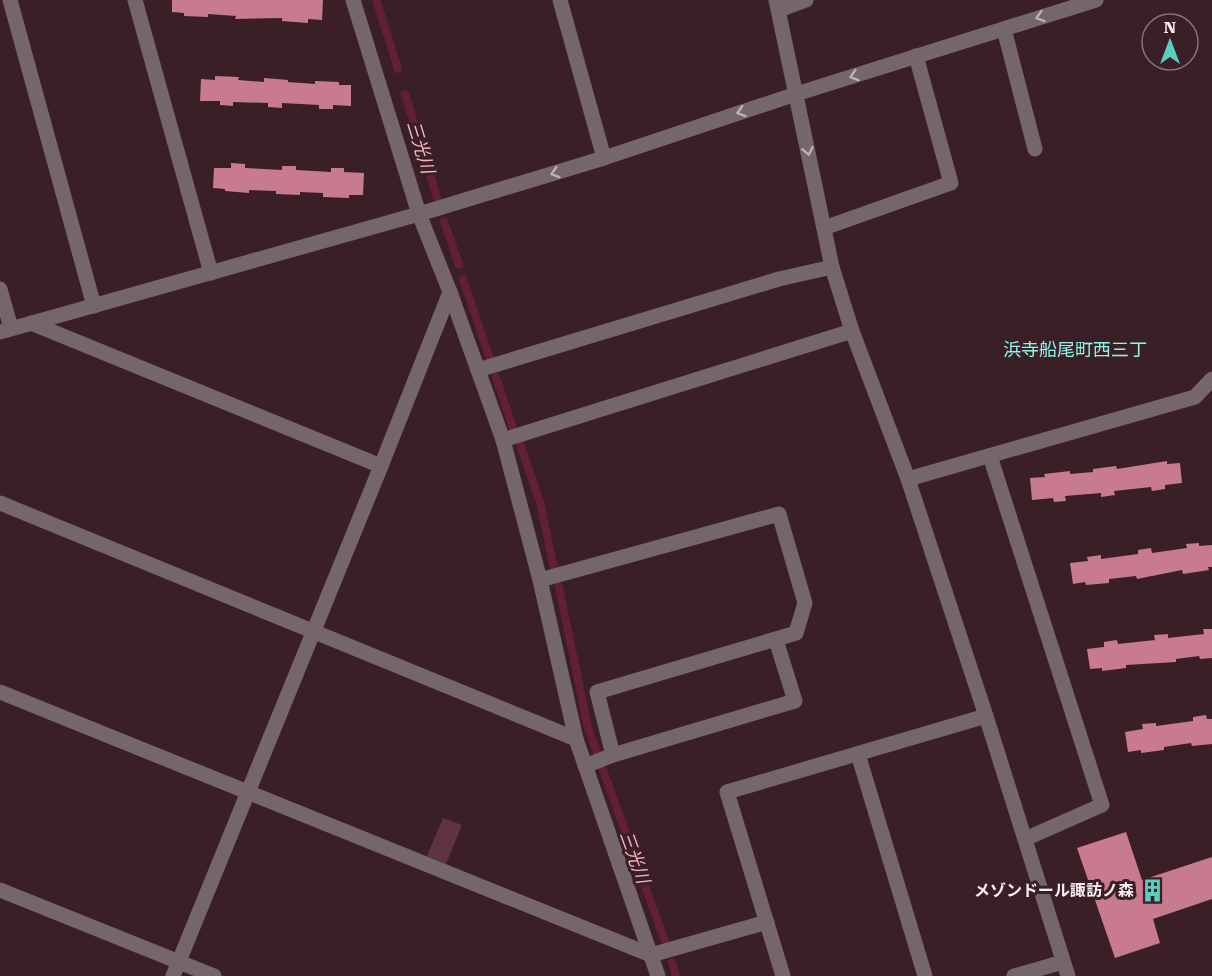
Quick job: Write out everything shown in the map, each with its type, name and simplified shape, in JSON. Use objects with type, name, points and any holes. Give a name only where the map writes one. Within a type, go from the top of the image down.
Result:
[{"type":"street","points":[[10,0],[94,306]]},
{"type":"street","points":[[135,0],[211,273]]},
{"type":"street","points":[[353,0],[419,214],[450,292],[503,440],[540,580],[576,739],[656,954],[658,976]]},
{"type":"street","points":[[806,0],[777,5],[832,267],[852,331],[908,479],[1066,969],[1014,976]]},
{"type":"street","points":[[0,288],[6,330],[419,214],[604,158],[796,94],[1096,0]]},
{"type":"street","points":[[565,1],[604,158]]},
{"type":"street","points":[[1004,29],[1035,148]]},
{"type":"street","points":[[824,228],[951,183],[916,56]]},
{"type":"street","points":[[478,370],[779,279],[832,267]]},
{"type":"street","points":[[176,969],[315,631],[450,292]]},
{"type":"street","points":[[31,323],[381,466]]},
{"type":"street","points":[[503,440],[852,331]]},
{"type":"street","points":[[908,479],[1195,397],[1212,379]]},
{"type":"street","points":[[990,456],[1102,806],[1025,839]]},
{"type":"street","points":[[0,503],[576,739]]},
{"type":"street","points":[[540,580],[779,514],[805,603],[796,633],[597,692],[613,755]]},
{"type":"street","points":[[585,766],[613,755],[795,701],[776,639]]},
{"type":"street","points":[[0,692],[656,954],[767,922]]},
{"type":"street","points":[[783,976],[727,792],[986,716]]},
{"type":"street","points":[[858,754],[925,976]]},
{"type":"street","points":[[0,890],[176,969],[213,976]]},
{"type":"shaded area","points":[[443,818],[462,825],[446,864],[427,856]]},
{"type":"building","points":[[172,0],[323,0],[322,20],[308,19],[308,23],[282,21],[282,18],[235,19],[236,16],[208,14],[208,17],[184,16],[184,13],[172,12]]},
{"type":"building","points":[[215,76],[239,77],[238,80],[264,82],[264,78],[315,84],[315,81],[339,82],[339,85],[351,85],[351,106],[333,105],[333,109],[319,109],[319,105],[282,103],[282,108],[268,107],[268,103],[233,102],[233,106],[220,105],[220,101],[200,101],[201,79],[215,80]]},
{"type":"building","points":[[231,163],[245,164],[245,168],[282,170],[282,166],[296,166],[296,170],[331,172],[331,168],[344,168],[344,172],[364,173],[363,195],[349,195],[349,198],[323,197],[323,193],[300,192],[300,195],[249,190],[249,193],[213,188],[214,168],[231,168]]},
{"type":"building","points":[[1167,461],[1167,464],[1180,463],[1182,483],[1165,485],[1165,489],[1152,491],[1151,487],[1114,491],[1115,495],[1101,497],[1101,493],[1065,496],[1066,501],[1054,502],[1053,498],[1032,500],[1030,478],[1045,477],[1044,474],[1070,471],[1070,474],[1093,472],[1093,469],[1116,466],[1117,469]]},
{"type":"building","points":[[1199,543],[1199,546],[1212,545],[1212,567],[1208,567],[1209,570],[1183,574],[1182,570],[1137,579],[1136,576],[1109,579],[1109,583],[1073,584],[1070,563],[1088,561],[1087,557],[1101,555],[1101,559],[1138,554],[1138,550],[1151,548],[1152,553],[1187,548],[1186,544]]},
{"type":"building","points":[[1203,629],[1212,629],[1212,658],[1200,659],[1199,656],[1176,659],[1176,662],[1126,665],[1126,668],[1102,671],[1102,668],[1090,669],[1087,649],[1104,647],[1104,642],[1117,640],[1118,644],[1155,640],[1154,635],[1168,634],[1168,638],[1204,634]]},
{"type":"building","points":[[1206,715],[1207,719],[1212,719],[1212,744],[1192,746],[1191,743],[1164,747],[1164,750],[1128,752],[1125,732],[1143,729],[1142,724],[1156,723],[1156,726],[1193,721],[1193,717]]},
{"type":"building","name":"メゾンドール諏訪ノ森","points":[[1126,832],[1142,880],[1212,857],[1212,899],[1153,919],[1160,943],[1115,958],[1077,848]]},
{"type":"waterway","name":"三光川","points":[[377,2],[398,69]]},
{"type":"waterway","name":"三光川","points":[[405,94],[438,201]]},
{"type":"waterway","name":"三光川","points":[[444,221],[459,265]]},
{"type":"waterway","name":"三光川","points":[[463,279],[490,359]]},
{"type":"waterway","name":"三光川","points":[[496,377],[513,428]]},
{"type":"waterway","name":"三光川","points":[[520,444],[540,502],[554,569]]},
{"type":"waterway","name":"三光川","points":[[559,587],[588,728],[597,752]]},
{"type":"waterway","name":"三光川","points":[[603,770],[666,944]]},
{"type":"waterway","name":"三光川","points":[[672,962],[676,976]]},
{"type":"place","name":"メゾンドール諏訪ノ森","points":[[1152,890]]},
{"type":"district","name":"浜寺船尾町西三丁","points":[[1075,349]]}]
